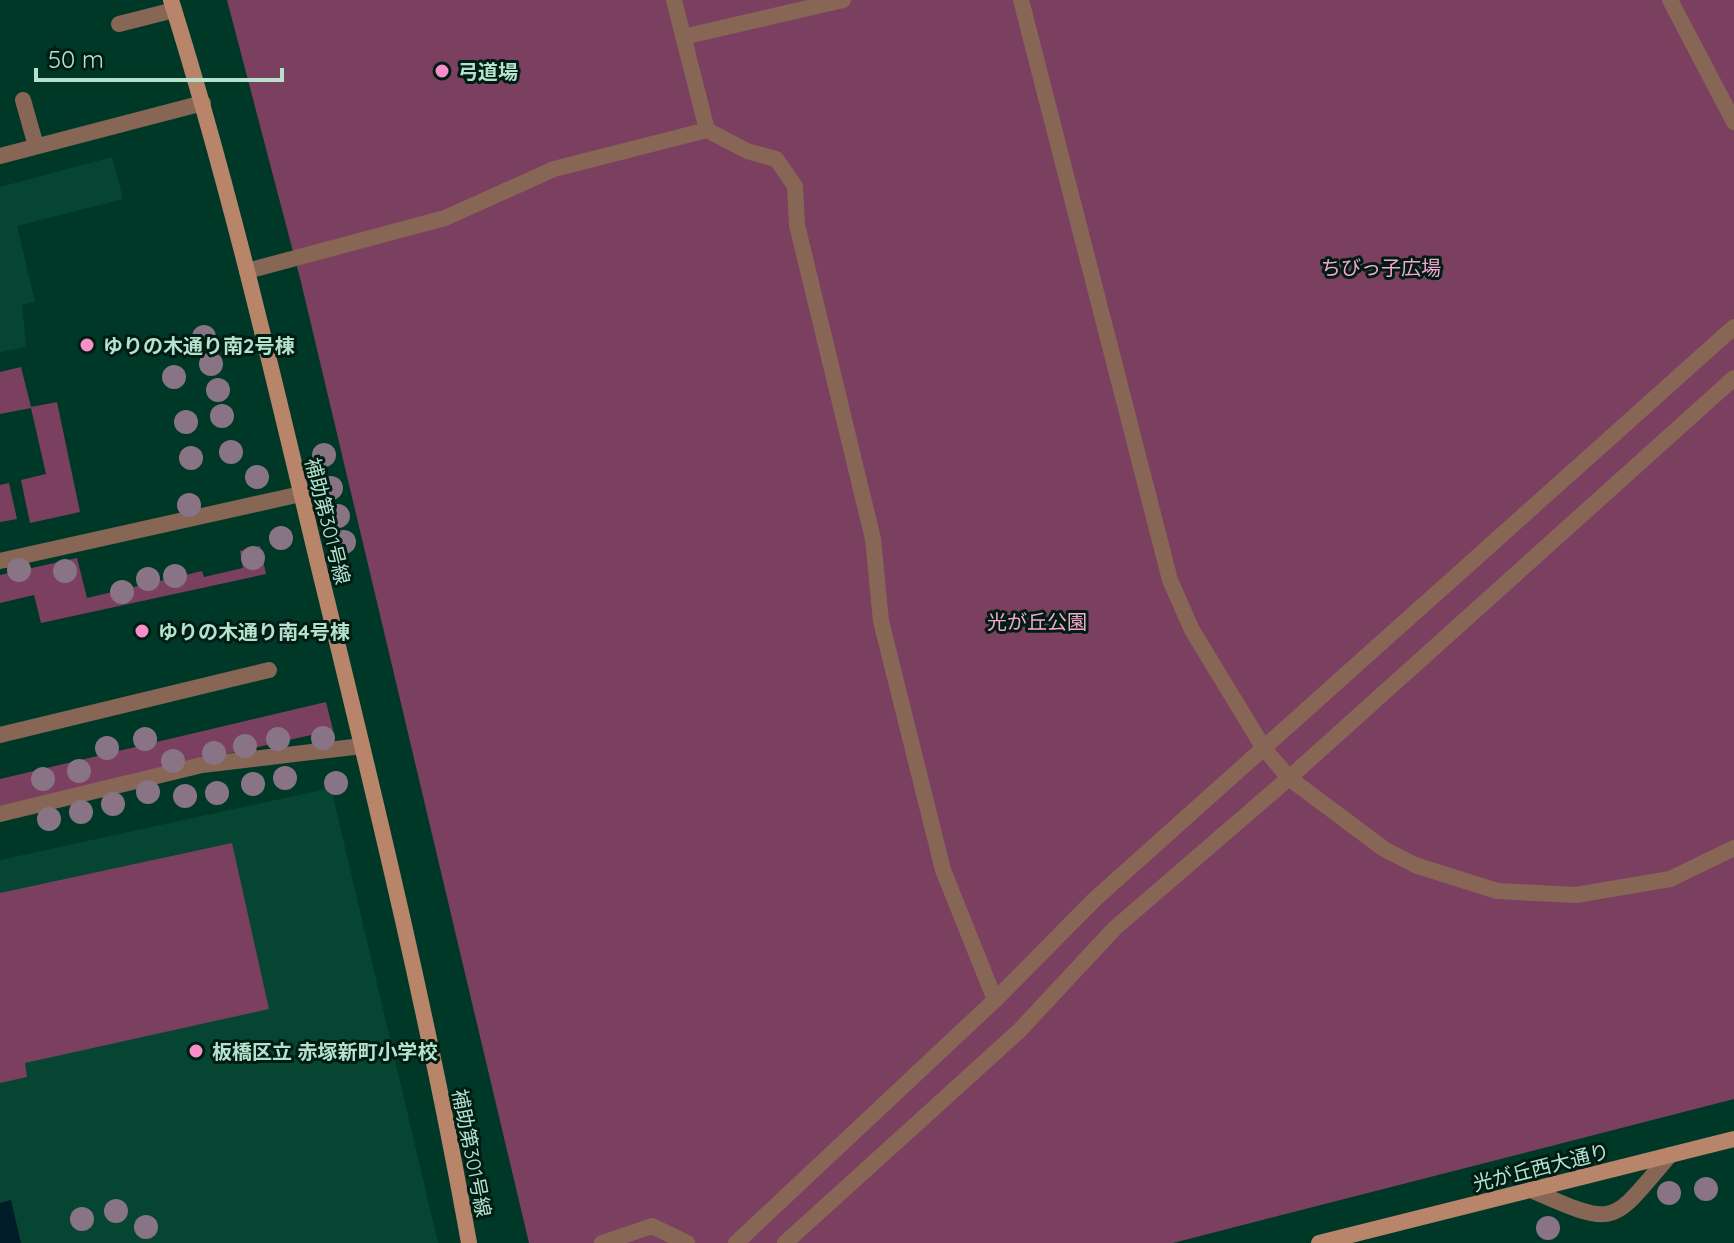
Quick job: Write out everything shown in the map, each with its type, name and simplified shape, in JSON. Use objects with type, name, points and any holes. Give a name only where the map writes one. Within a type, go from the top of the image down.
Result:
[{"type":"street","points":[[674,0],[707,130]]},
{"type":"street","points":[[683,37],[843,0]]},
{"type":"street","points":[[1021,0],[1170,580],[1192,630],[1263,747],[1289,778],[1384,849],[1415,865],[1497,891],[1576,895],[1670,879],[1734,848]]},
{"type":"street","points":[[1670,0],[1734,122]]},
{"type":"street","points":[[119,24],[173,5]]},
{"type":"street","name":"補助第301号線","points":[[173,5],[203,103],[247,271],[362,746],[469,1243]]},
{"type":"street","points":[[23,100],[36,146]]},
{"type":"street","points":[[0,156],[203,103]]},
{"type":"street","points":[[247,271],[445,218],[554,169],[707,130],[747,151],[776,159],[795,186],[797,225],[873,539],[885,636],[943,870],[995,1000]]},
{"type":"street","points":[[736,1243],[995,1000],[1095,899],[1734,327]]},
{"type":"street","points":[[785,1243],[1019,1031],[1115,928],[1289,778],[1734,378]]},
{"type":"street","points":[[0,561],[301,494]]},
{"type":"street","points":[[0,735],[269,670]]},
{"type":"street","points":[[0,814],[202,765],[362,746]]},
{"type":"street","name":"光が丘西大通り","points":[[1319,1243],[1359,1238],[1531,1190],[1734,1139]]},
{"type":"street","points":[[1531,1190],[1593,1217],[1622,1210],[1670,1155]]},
{"type":"street","points":[[602,1243],[652,1226],[687,1243]]},
{"type":"shaded area","points":[[112,157],[123,199],[17,226],[35,302],[22,305],[26,347],[0,352],[0,187]]},
{"type":"shaded area","name":"板橋区立 赤塚新町小学校","points":[[331,788],[438,1243],[0,1243],[0,860]]},
{"type":"green space","name":"光が丘公園","points":[[227,0],[1734,0],[1734,1099],[1173,1243],[529,1243],[301,282]]},
{"type":"green space","points":[[21,367],[31,407],[57,402],[80,512],[30,523],[21,480],[46,474],[31,408],[0,414],[0,372]]},
{"type":"green space","points":[[9,483],[17,519],[0,522],[0,485]]},
{"type":"green space","points":[[260,546],[266,574],[41,623],[34,595],[0,603],[0,575],[77,558],[87,598],[202,571],[204,577],[243,568],[240,551]]},
{"type":"green space","points":[[326,702],[333,730],[0,806],[0,779]]},
{"type":"green space","points":[[232,843],[269,1009],[25,1063],[27,1077],[0,1083],[0,893]]},
{"type":"water","points":[[11,1200],[21,1243],[0,1243],[0,1203]]},
{"type":"place","name":"弓道場","points":[[442,71]]},
{"type":"place","name":"ゆりの木通り南2号棟","points":[[87,345]]},
{"type":"place","name":"ゆりの木通り南4号棟","points":[[142,631]]},
{"type":"place","name":"板橋区立 赤塚新町小学校","points":[[196,1051]]},
{"type":"park label","name":"ちびっ子広場","points":[[1381,267]]}]
